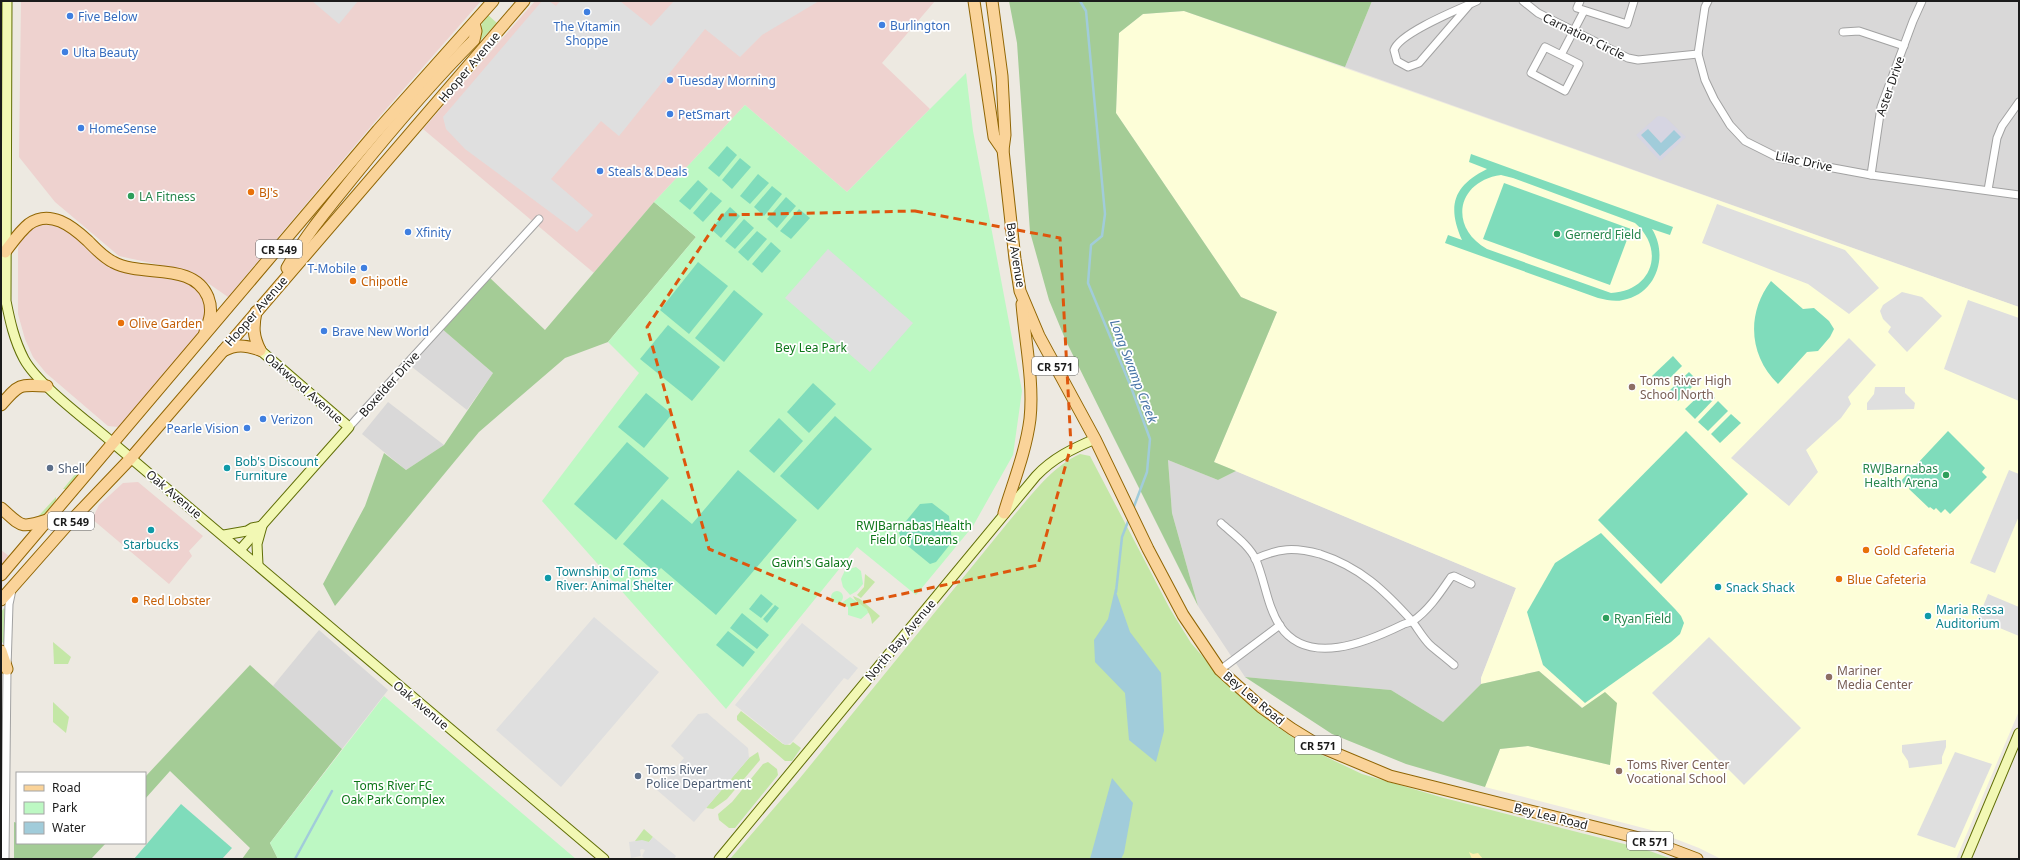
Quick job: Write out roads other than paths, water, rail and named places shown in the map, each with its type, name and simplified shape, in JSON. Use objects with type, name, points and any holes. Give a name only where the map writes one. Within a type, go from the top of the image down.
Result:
[{"type":"main road","name":"Hooper Avenue","points":[[1,575],[200,342],[378,130],[493,1]]},
{"type":"main road","name":"Hooper Avenue","points":[[1,600],[131,458],[256,310],[441,99],[524,1]]},
{"type":"main road","name":"Bay Avenue","points":[[974,1],[994,136],[1003,150]]},
{"type":"main road","name":"Bay Avenue","points":[[992,1],[1002,76],[1005,135],[1003,150],[1014,259],[1020,291],[1039,336],[1095,438]]},
{"type":"main road","points":[[276,287],[303,240],[312,228],[410,108],[474,40],[476,31],[474,22]]},
{"type":"main road","points":[[5,252],[29,224],[42,219],[55,219],[66,222],[74,228],[113,263],[188,277],[199,283],[211,304],[210,320],[200,342]]},
{"type":"main road","points":[[1004,513],[1024,449],[1030,418],[1030,390],[1020,291]]},
{"type":"main road","points":[[256,310],[253,326],[253,338],[260,350]]},
{"type":"main road","points":[[220,352],[232,346],[245,345],[260,350]]},
{"type":"main road","points":[[1,405],[16,388],[24,385],[47,386]]},
{"type":"main road","name":"Bey Lea Road","points":[[1095,438],[1128,508],[1183,615],[1220,670],[1261,707],[1292,729],[1323,748],[1365,767],[1390,776],[1647,840],[1697,859]]},
{"type":"main road","points":[[1,508],[20,524],[27,526],[47,520]]},
{"type":"main road","points":[[1,651],[7,669]]},
{"type":"street","name":"Oak Avenue","points":[[7,1],[3,169],[6,301],[14,337],[24,360],[47,386],[113,443],[224,535],[417,702],[604,859]]},
{"type":"street","name":"Carnation Circle","points":[[1523,1],[1538,13],[1619,55],[1638,60],[1698,54]]},
{"type":"street","points":[[1580,1],[1577,8],[1627,24],[1634,1]]},
{"type":"street","name":"Lilac Drive","points":[[1708,1],[1703,13],[1698,54],[1705,80],[1714,99],[1730,125],[1745,140],[1779,158],[1871,175],[2019,195]]},
{"type":"street","name":"Aster Drive","points":[[1871,175],[1881,107],[1922,1]]},
{"type":"street","points":[[1473,2],[1419,63],[1408,67],[1397,62],[1394,50],[1400,41],[1443,16],[1473,2]]},
{"type":"street","points":[[1561,55],[1584,11]]},
{"type":"street","points":[[1843,32],[1859,31],[1904,46]]},
{"type":"street","points":[[1545,47],[1561,55],[1579,64],[1565,91],[1531,73],[1545,47]]},
{"type":"street","points":[[1988,190],[1997,138],[2002,126],[2019,102]]},
{"type":"street","name":"Boxelder Drive","points":[[240,550],[349,427],[539,219]]},
{"type":"street","name":"Oakwood Avenue","points":[[260,350],[349,427]]},
{"type":"street","name":"North Bay Avenue","points":[[719,859],[1004,513],[1049,463],[1066,451],[1095,438]]},
{"type":"street","points":[[1221,523],[1245,545],[1255,559],[1280,625],[1296,642],[1307,646],[1323,648],[1341,647],[1384,635],[1412,622],[1434,602],[1450,578],[1454,576],[1472,584]]},
{"type":"street","points":[[224,535],[247,531],[252,528],[262,526],[257,544],[258,565]]},
{"type":"street","points":[[1255,559],[1272,551],[1289,549],[1308,551],[1342,561],[1371,580],[1412,622],[1429,644],[1454,665]]},
{"type":"street","points":[[5,859],[7,669],[9,604],[13,587]]},
{"type":"street","points":[[1220,670],[1280,625]]},
{"type":"street","points":[[1966,859],[2017,745],[2019,733]]},
{"type":"water","points":[[1648,129],[1661,143],[1674,130],[1681,137],[1660,156],[1641,135]]},
{"type":"water","points":[[1115,589],[1130,632],[1161,673],[1164,731],[1156,762],[1129,740],[1125,693],[1095,662],[1094,640],[1108,619]]},
{"type":"water","points":[[1112,778],[1133,803],[1124,853],[1121,859],[1090,859]]},
{"type":"waterway","name":"Long Swamp Creek","points":[[1080,1],[1086,11],[1105,214],[1102,236],[1091,245],[1088,283],[1131,387],[1150,439],[1147,472],[1133,509]]},
{"type":"waterway","name":"Long Swamp Creek","points":[[1116,592],[1122,537],[1129,519]]},
{"type":"waterway","points":[[295,859],[332,791]]},
{"type":"place","name":"The Vitamin Shoppe","points":[[587,12]]},
{"type":"place","name":"Five Below","points":[[70,16]]},
{"type":"place","name":"Burlington","points":[[882,25]]},
{"type":"place","name":"Ulta Beauty","points":[[65,52]]},
{"type":"place","name":"Tuesday Morning","points":[[670,80]]},
{"type":"place","name":"PetSmart","points":[[670,114]]},
{"type":"place","name":"HomeSense","points":[[81,128]]},
{"type":"place","name":"Steals & Deals","points":[[600,171]]},
{"type":"place","name":"BJ's","points":[[251,192]]},
{"type":"place","name":"LA Fitness","points":[[131,196]]},
{"type":"place","name":"Xfinity","points":[[408,232]]},
{"type":"place","name":"Gernerd Field","points":[[1557,234]]},
{"type":"place","name":"T-Mobile","points":[[364,268]]},
{"type":"place","name":"Chipotle","points":[[353,281]]},
{"type":"place","name":"Olive Garden","points":[[121,323]]},
{"type":"place","name":"Brave New World","points":[[324,331]]},
{"type":"place","name":"Toms River High School North","points":[[1632,387]]},
{"type":"place","name":"Verizon","points":[[263,419]]},
{"type":"place","name":"Pearle Vision","points":[[247,428]]},
{"type":"place","name":"Shell","points":[[50,468]]},
{"type":"place","name":"Bob's Discount Furniture","points":[[227,468]]},
{"type":"place","name":"RWJBarnabas Health Arena","points":[[1946,475]]},
{"type":"place","name":"Starbucks","points":[[151,530]]},
{"type":"place","name":"Gold Cafeteria","points":[[1866,550]]},
{"type":"place","name":"Township of Toms River: Animal Shelter","points":[[548,578]]},
{"type":"place","name":"Blue Cafeteria","points":[[1839,579]]},
{"type":"place","name":"Snack Shack","points":[[1718,587]]},
{"type":"place","name":"Red Lobster","points":[[135,600]]},
{"type":"place","name":"Maria Ressa Auditorium","points":[[1928,616]]},
{"type":"place","name":"Ryan Field","points":[[1606,618]]},
{"type":"place","name":"Mariner Media Center","points":[[1829,677]]},
{"type":"place","name":"Toms River Center Vocational School","points":[[1619,771]]},
{"type":"place","name":"Toms River Police Department","points":[[638,776]]},
{"type":"park label","name":"Bey Lea Park","points":[[811,347]]},
{"type":"park label","name":"RWJBarnabas Health Field of Dreams","points":[[914,532]]},
{"type":"park label","name":"Gavin's Galaxy","points":[[812,562]]},
{"type":"park label","name":"Toms River FC Oak Park Complex","points":[[393,792]]}]
